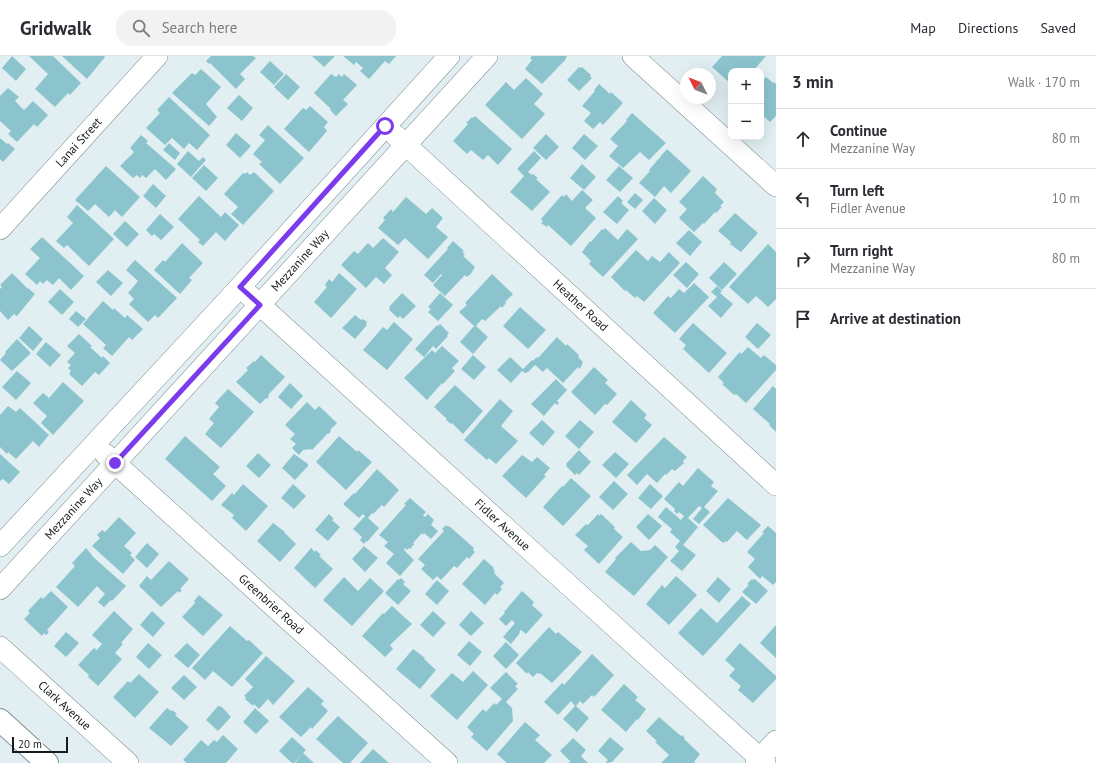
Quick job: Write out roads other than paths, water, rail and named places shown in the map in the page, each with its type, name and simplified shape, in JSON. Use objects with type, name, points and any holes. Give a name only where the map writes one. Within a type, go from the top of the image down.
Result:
[{"type":"main road","points":[[0,720],[47,763]]},
{"type":"street","name":"Lanai Street","points":[[0,229],[157,56]]},
{"type":"street","points":[[0,546],[240,287],[449,56]]},
{"type":"street","name":"Mezzanine Way","points":[[0,589],[487,56]]},
{"type":"street","points":[[634,56],[776,186]]},
{"type":"street","name":"Heather Road","points":[[385,126],[776,485]]},
{"type":"street","name":"Fidler Avenue","points":[[240,287],[760,762]]},
{"type":"street","name":"Greenbrier Road","points":[[95,444],[448,763]]},
{"type":"street","name":"Clark Avenue","points":[[0,647],[128,763]]},
{"type":"street","points":[[760,762],[776,741]]}]
